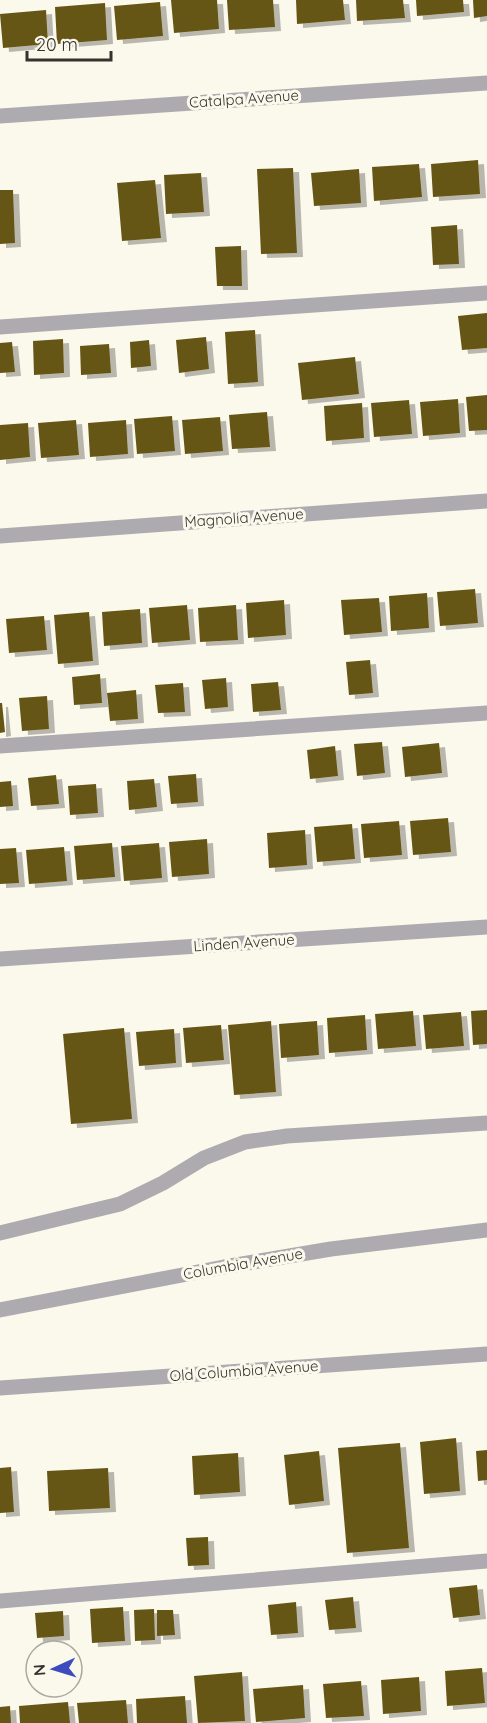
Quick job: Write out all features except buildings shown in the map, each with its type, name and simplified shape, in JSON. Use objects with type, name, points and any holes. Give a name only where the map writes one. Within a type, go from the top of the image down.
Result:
[{"type":"street","name":"Catalpa Avenue","points":[[0,116],[487,83]]},
{"type":"street","points":[[0,327],[487,293]]},
{"type":"street","name":"Magnolia Avenue","points":[[0,536],[487,501]]},
{"type":"street","points":[[0,746],[487,713]]},
{"type":"street","name":"Linden Avenue","points":[[0,958],[487,927]]},
{"type":"street","points":[[0,1233],[120,1204],[163,1183],[204,1158],[245,1142],[286,1136],[487,1123]]},
{"type":"street","name":"Columbia Avenue","points":[[0,1310],[235,1265],[487,1230]]},
{"type":"street","name":"Old Columbia Avenue","points":[[0,1388],[487,1353]]},
{"type":"street","points":[[0,1601],[487,1561]]}]
